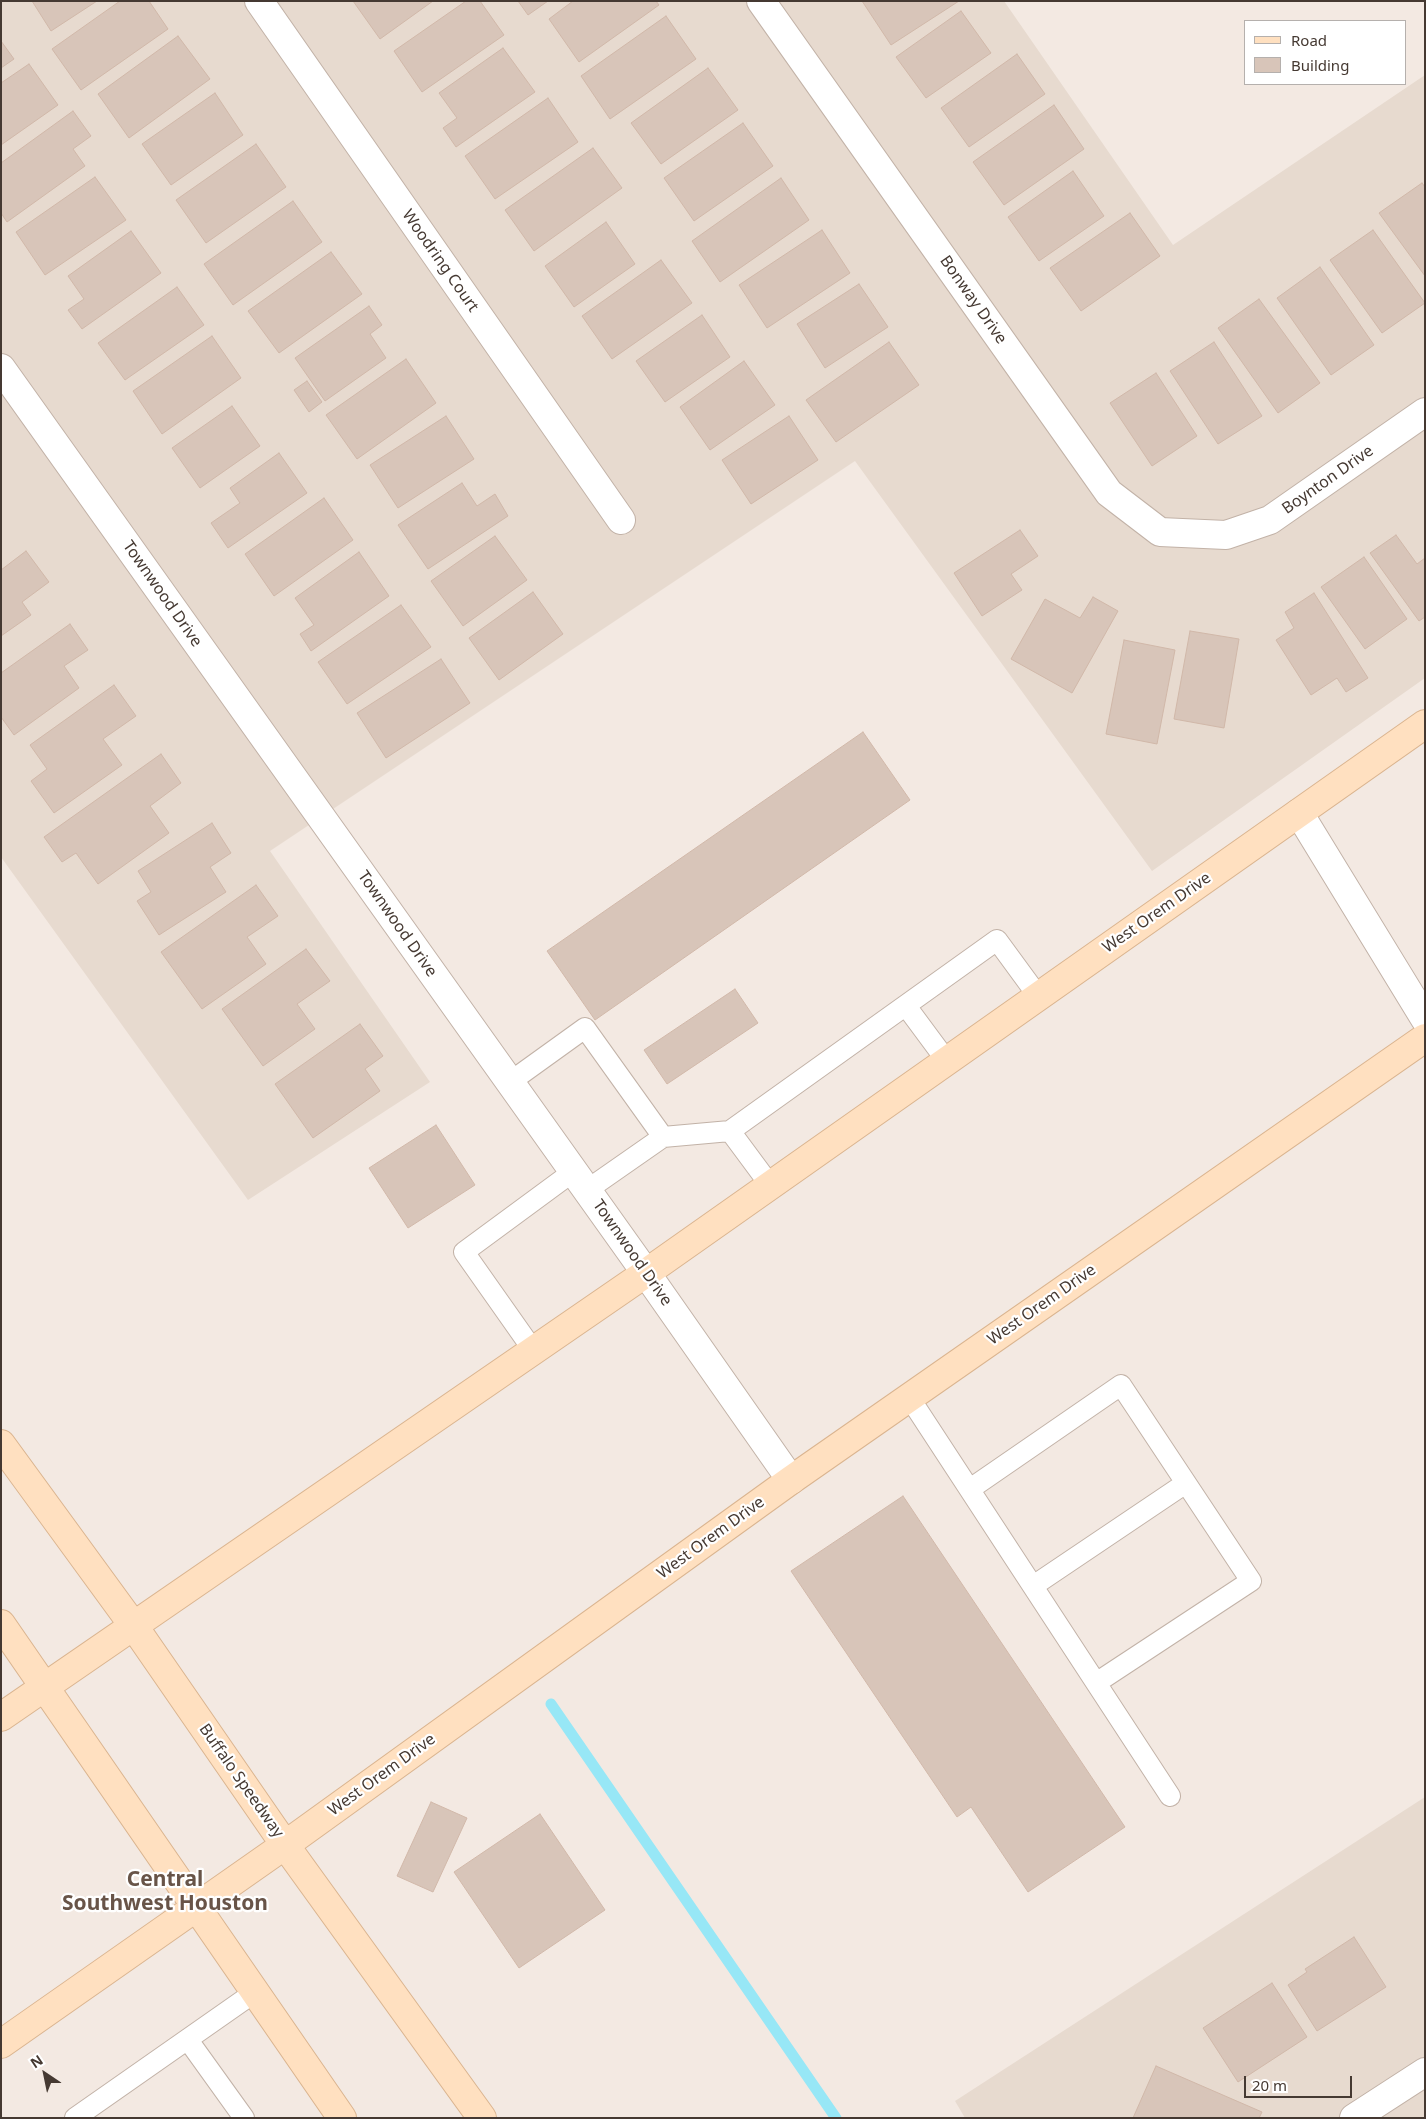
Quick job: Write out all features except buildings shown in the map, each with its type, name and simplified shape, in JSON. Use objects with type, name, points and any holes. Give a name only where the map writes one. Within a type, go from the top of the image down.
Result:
[{"type":"main road","name":"West Orem Drive","points":[[1,1717],[646,1273],[1425,724]]},
{"type":"main road","name":"West Orem Drive","points":[[1,2044],[285,1845],[791,1480],[1425,1038]]},
{"type":"main road","name":"Buffalo Speedway","points":[[1,1444],[133,1625],[285,1845],[482,2118]]},
{"type":"main road","points":[[1,1624],[342,2118]]},
{"type":"street","name":"Woodring Court","points":[[259,1],[621,520]]},
{"type":"street","name":"Bonway Drive","points":[[761,1],[1110,493],[1160,532],[1226,535]]},
{"type":"street","name":"Townwood Drive","points":[[1,368],[646,1273],[791,1480]]},
{"type":"street","name":"Boynton Drive","points":[[1226,535],[1270,520],[1425,412]]},
{"type":"street","points":[[1299,813],[1425,1019]]},
{"type":"street","points":[[1354,2118],[1425,2072]]},
{"type":"lane","points":[[533,1350],[464,1252],[580,1181],[664,1137],[730,1131],[997,940],[1038,996]]},
{"type":"lane","points":[[906,1006],[946,1060]]},
{"type":"lane","points":[[510,1082],[585,1028],[664,1137]]},
{"type":"lane","points":[[730,1131],[770,1186]]},
{"type":"lane","points":[[970,1489],[1121,1385],[1251,1582],[1096,1683]]},
{"type":"lane","points":[[909,1397],[1170,1796]]},
{"type":"lane","points":[[1033,1586],[1186,1482]]},
{"type":"lane","points":[[75,2118],[254,1992]]},
{"type":"lane","points":[[188,2040],[244,2118]]},
{"type":"shaded area","points":[[1,1],[1004,1],[1173,245],[1425,75],[1425,678],[1152,871],[855,461],[270,851],[430,1082],[248,1200],[1,857]]},
{"type":"shaded area","points":[[1425,1797],[1425,2118],[965,2118],[955,2101]]},
{"type":"waterway","points":[[551,1704],[836,2118]]},
{"type":"district","name":"Central Southwest Houston","points":[[165,1892]]}]
